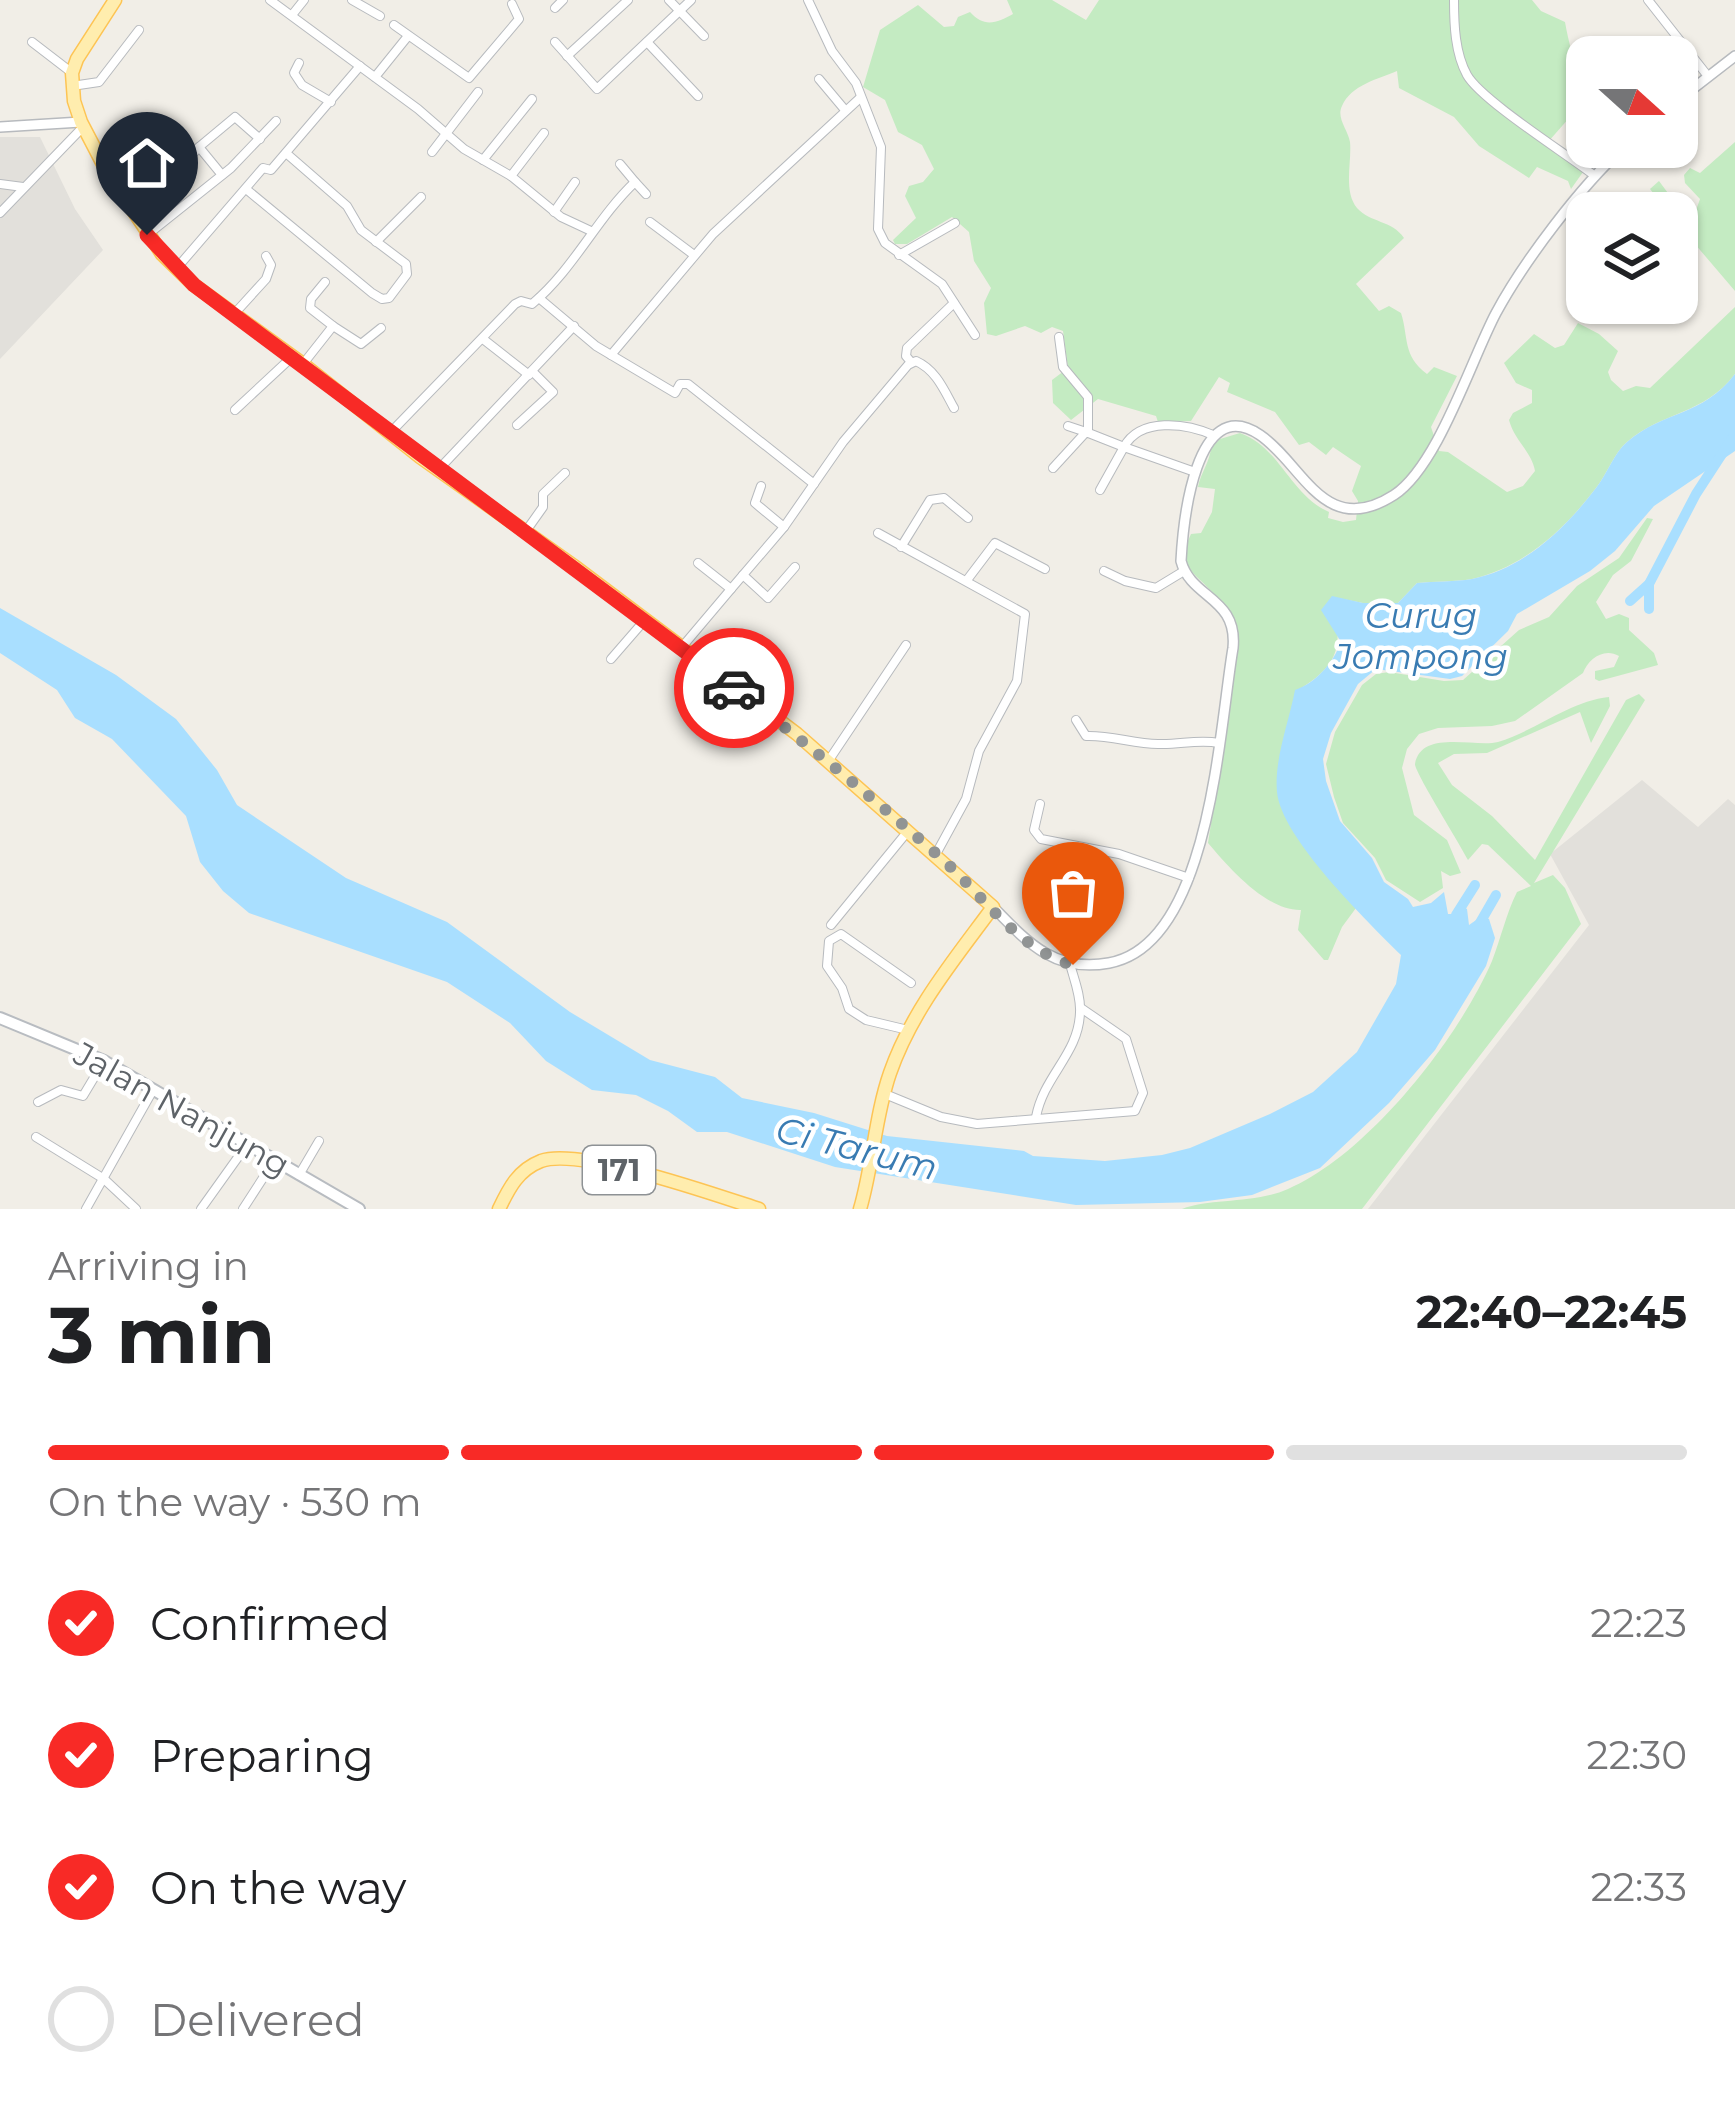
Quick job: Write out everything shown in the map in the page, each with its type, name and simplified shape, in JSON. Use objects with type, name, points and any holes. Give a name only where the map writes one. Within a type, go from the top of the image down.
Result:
[{"type":"main road","points":[[115,0],[85,43],[72,79],[82,125],[147,235],[176,268],[829,760],[993,908],[908,1030],[885,1098],[862,1203]]},
{"type":"main road","name":"Jalan Nanjung","points":[[1,1021],[104,1061],[359,1209]]},
{"type":"main road","name":"171","points":[[499,1209],[523,1171],[556,1159],[680,1183],[759,1209]]},
{"type":"street","points":[[270,0],[554,212],[591,231]]},
{"type":"street","points":[[292,16],[304,0]]},
{"type":"street","points":[[352,0],[380,16]]},
{"type":"street","points":[[567,57],[628,0]]},
{"type":"street","points":[[670,0],[704,36]]},
{"type":"street","points":[[597,88],[691,0]]},
{"type":"street","points":[[808,0],[832,51],[856,83],[884,161],[878,229],[898,256],[934,276],[975,335]]},
{"type":"street","points":[[1454,0],[1457,41],[1469,80],[1595,176]]},
{"type":"street","points":[[1648,0],[1707,75]]},
{"type":"street","points":[[394,25],[469,78],[519,19],[512,4]]},
{"type":"street","points":[[32,42],[72,79],[99,82],[139,30]]},
{"type":"street","points":[[375,77],[407,36]]},
{"type":"street","points":[[554,42],[604,97]]},
{"type":"street","points":[[646,42],[698,96]]},
{"type":"street","points":[[1698,83],[1735,56]]},
{"type":"street","points":[[299,63],[295,73],[299,82],[331,102]]},
{"type":"street","points":[[176,268],[264,168],[271,170],[360,66]]},
{"type":"street","points":[[819,80],[845,110]]},
{"type":"street","points":[[432,152],[478,92]]},
{"type":"street","points":[[611,355],[694,255],[860,98]]},
{"type":"street","points":[[483,160],[532,99]]},
{"type":"street","points":[[221,175],[195,151],[235,117],[260,139]]},
{"type":"street","points":[[147,235],[221,175],[276,121]]},
{"type":"street","points":[[103,163],[166,124],[173,127]]},
{"type":"street","points":[[0,127],[82,125]]},
{"type":"street","points":[[0,213],[82,125]]},
{"type":"street","points":[[511,176],[544,133]]},
{"type":"street","points":[[246,189],[308,243],[386,300],[408,268],[286,153]]},
{"type":"street","points":[[620,164],[646,194]]},
{"type":"street","points":[[1100,490],[1134,434],[1183,424],[1213,435],[1238,428],[1258,434],[1311,490],[1344,506],[1367,505],[1397,493],[1427,454],[1511,289],[1603,168]]},
{"type":"street","points":[[554,212],[575,182]]},
{"type":"street","points":[[390,433],[518,301],[530,304],[538,298],[635,182]]},
{"type":"street","points":[[0,184],[24,187]]},
{"type":"street","points":[[376,242],[421,197]]},
{"type":"street","points":[[650,222],[694,255]]},
{"type":"street","points":[[898,256],[955,224]]},
{"type":"street","points":[[234,314],[266,279],[271,266],[266,256]]},
{"type":"street","points":[[325,282],[311,299],[310,308],[361,344],[381,328]]},
{"type":"street","points":[[538,298],[611,355],[648,374],[672,394],[680,384],[688,384],[814,484]]},
{"type":"street","points":[[911,362],[907,348],[955,302]]},
{"type":"street","points":[[235,410],[298,361],[333,326]]},
{"type":"street","points":[[439,470],[574,326]]},
{"type":"street","points":[[1053,468],[1087,433],[1088,398],[1063,367],[1059,337]]},
{"type":"street","points":[[483,339],[557,395],[517,424]]},
{"type":"street","points":[[681,648],[784,527],[843,442],[911,362],[921,362],[938,379],[953,408]]},
{"type":"street","points":[[1068,426],[1195,472]]},
{"type":"street","points":[[993,908],[1042,954],[1070,964],[1103,964],[1136,955],[1185,894],[1219,743],[1234,633],[1226,612],[1184,571],[1181,550],[1195,472],[1213,435]]},
{"type":"street","points":[[525,532],[543,507],[543,494],[565,472]]},
{"type":"street","points":[[761,486],[755,503],[784,527]]},
{"type":"street","points":[[901,547],[930,500],[944,498],[968,518]]},
{"type":"street","points":[[878,533],[1009,601],[1026,616],[1017,681],[979,751],[966,799],[937,854]]},
{"type":"street","points":[[967,580],[995,543],[1045,569]]},
{"type":"street","points":[[698,563],[731,589]]},
{"type":"street","points":[[743,574],[768,598],[795,567]]},
{"type":"street","points":[[1105,571],[1156,588],[1184,571]]},
{"type":"street","points":[[611,658],[644,621]]},
{"type":"street","points":[[829,760],[906,645]]},
{"type":"street","points":[[740,692],[766,657]]},
{"type":"street","points":[[1076,720],[1087,736],[1120,736],[1150,744],[1219,743]]},
{"type":"street","points":[[1040,804],[1034,830],[1041,839],[1119,854],[1191,878]]},
{"type":"street","points":[[831,925],[909,830]]},
{"type":"street","points":[[908,1030],[866,1020],[849,1009],[827,966],[829,941],[841,934],[911,983]]},
{"type":"street","points":[[1036,1117],[1043,1088],[1076,1037],[1081,1008],[1070,964]]},
{"type":"street","points":[[885,1098],[957,1121],[993,1125],[1036,1117],[1135,1111],[1143,1100],[1138,1068],[1126,1039],[1081,1008]]},
{"type":"street","points":[[38,1102],[62,1090],[83,1096],[104,1061]]},
{"type":"street","points":[[86,1209],[153,1090]]},
{"type":"street","points":[[35,1137],[104,1179],[136,1209]]},
{"type":"street","points":[[299,1175],[319,1141]]},
{"type":"street","points":[[201,1209],[246,1146]]},
{"type":"street","points":[[243,1209],[274,1161]]},
{"type":"street","points":[[325,1209],[334,1194]]},
{"type":"shaded area","points":[[0,137],[40,137],[75,209],[103,250],[0,359]]},
{"type":"shaded area","points":[[1642,780],[1698,827],[1728,799],[1735,805],[1735,1209],[1368,1209],[1589,925],[1550,854]]},
{"type":"green space","points":[[1007,0],[1052,0],[1086,20],[1099,0],[1532,0],[1541,11],[1565,22],[1566,122],[1548,142],[1566,157],[1566,168],[1583,172],[1571,189],[1568,181],[1537,167],[1529,178],[1479,146],[1454,117],[1399,88],[1397,71],[1358,88],[1341,110],[1350,142],[1353,201],[1362,213],[1404,238],[1356,284],[1379,311],[1389,306],[1401,313],[1410,353],[1419,367],[1427,374],[1434,367],[1457,376],[1431,427],[1439,451],[1448,452],[1507,492],[1523,486],[1535,471],[1509,420],[1532,403],[1532,390],[1516,383],[1504,363],[1534,334],[1555,348],[1564,345],[1580,324],[1618,351],[1608,372],[1623,391],[1650,388],[1735,307],[1735,374],[1710,398],[1627,442],[1584,503],[1542,545],[1491,574],[1417,583],[1398,603],[1332,597],[1338,638],[1333,658],[1303,687],[1294,832],[1356,908],[1328,960],[1298,930],[1301,910],[1262,896],[1208,843],[1239,643],[1225,608],[1185,565],[1184,550],[1191,534],[1201,533],[1212,512],[1215,489],[1198,487],[1211,447],[1220,439],[1240,433],[1254,440],[1304,494],[1329,512],[1328,518],[1343,522],[1356,520],[1358,501],[1352,491],[1361,466],[1333,447],[1326,455],[1309,442],[1299,445],[1275,412],[1227,392],[1230,383],[1219,377],[1191,421],[1158,422],[1156,416],[1098,399],[1071,420],[1053,403],[1052,380],[1068,368],[1063,331],[1052,327],[1041,333],[1025,326],[996,336],[987,334],[984,303],[991,288],[974,261],[969,232],[952,217],[907,244],[895,244],[893,240],[916,218],[905,196],[909,186],[923,182],[934,169],[922,145],[898,132],[885,100],[863,87],[880,30],[918,5],[944,27],[954,26],[958,17],[970,12],[986,22],[1013,14]]},
{"type":"green space","points":[[1735,142],[1735,291],[1698,248],[1700,199],[1685,183],[1684,175],[1690,168],[1700,173]]},
{"type":"green space","points":[[1659,181],[1667,192],[1650,189]]},
{"type":"green space","points":[[1647,518],[1653,519],[1631,561],[1613,575],[1596,602],[1606,619],[1619,614],[1629,618],[1629,630],[1654,653],[1658,665],[1599,681],[1595,671],[1614,667],[1619,656],[1602,654],[1515,721],[1419,734],[1407,749],[1402,768],[1414,815],[1447,840],[1461,873],[1450,876],[1441,871],[1443,888],[1420,902],[1386,880],[1375,858],[1343,823],[1326,764],[1335,732],[1362,685],[1376,674],[1389,672],[1463,680],[1519,630],[1549,617],[1577,586],[1619,558]]},
{"type":"green space","points":[[1639,694],[1645,700],[1534,883],[1553,875],[1565,888],[1581,924],[1362,1209],[1182,1209],[1275,1194],[1318,1173],[1407,1092],[1477,992],[1517,892],[1531,886],[1488,845],[1482,844],[1468,860],[1417,769],[1419,753],[1438,743],[1498,742],[1580,704],[1609,697],[1610,706],[1591,743],[1580,712],[1487,753],[1454,754],[1438,763],[1452,785],[1492,816],[1535,860],[1626,700]]},
{"type":"water","points":[[1735,374],[1735,451],[1654,506],[1615,551],[1517,614],[1508,631],[1462,676],[1450,679],[1376,669],[1358,684],[1331,733],[1323,759],[1340,821],[1372,858],[1384,882],[1413,907],[1431,903],[1444,892],[1448,914],[1454,914],[1459,905],[1467,909],[1469,925],[1482,916],[1489,919],[1495,938],[1486,966],[1435,1050],[1389,1103],[1320,1168],[1252,1195],[1200,1202],[1076,1205],[835,1167],[727,1132],[697,1132],[636,1095],[592,1090],[546,1061],[510,1023],[447,982],[249,913],[200,862],[186,816],[112,739],[75,718],[57,690],[0,653],[0,608],[116,675],[176,719],[217,770],[237,805],[346,878],[447,922],[570,1012],[650,1060],[715,1077],[742,1098],[814,1113],[887,1136],[1105,1161],[1162,1155],[1190,1148],[1313,1092],[1357,1052],[1396,984],[1401,955],[1309,855],[1282,811],[1277,792],[1280,754],[1295,690],[1323,671],[1341,642],[1321,610],[1332,596],[1363,603],[1398,603],[1417,583],[1472,579],[1525,557],[1571,518],[1627,442],[1709,398]]},
{"type":"waterway","points":[[1630,601],[1649,584],[1696,494],[1735,434]]},
{"type":"waterway","points":[[1649,584],[1649,609]]},
{"type":"waterway","points":[[1456,915],[1475,885]]},
{"type":"waterway","points":[[1477,928],[1496,895]]},
{"type":"way so far","points":[[734,688],[862,789],[1034,948],[1073,965]]},
{"type":"route","points":[[147,235],[194,285],[734,688]]},
{"type":"water label","name":"Curug Jompong","points":[[1421,636]]},
{"type":"water label","name":"Ci Tarum","points":[[857,1148]]}]
